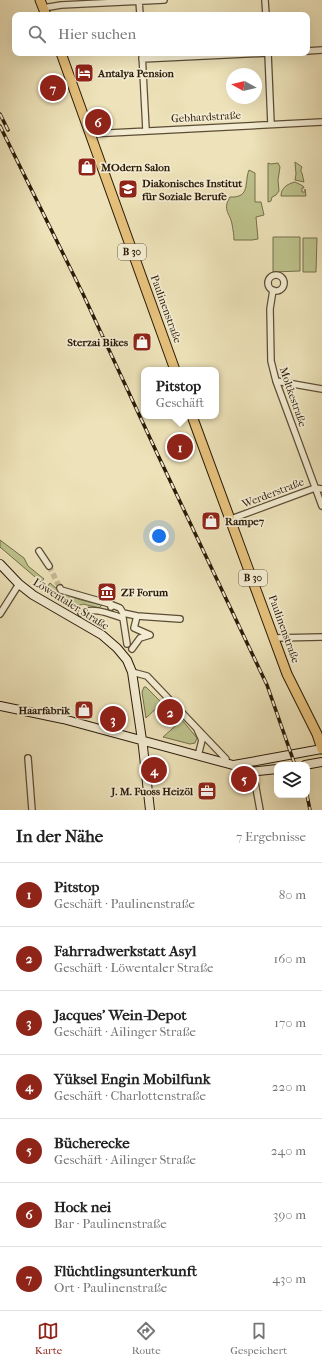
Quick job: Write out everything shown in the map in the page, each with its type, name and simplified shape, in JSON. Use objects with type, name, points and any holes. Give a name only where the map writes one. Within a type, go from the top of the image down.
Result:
[{"type":"main road","name":"Paulinenstraße","points":[[62,56],[174,367]]},
{"type":"main road","name":"Paulinenstraße","points":[[193,419],[287,674],[320,736],[322,749]]},
{"type":"main road","name":"Löwentaler Straße","points":[[0,564],[19,584],[33,595],[102,635],[127,660],[132,672]]},
{"type":"main road","points":[[132,672],[150,810]]},
{"type":"main road","points":[[0,706],[63,719],[229,764],[249,772],[274,769]]},
{"type":"main road","points":[[229,764],[322,749]]},
{"type":"main road","points":[[310,764],[322,762]]},
{"type":"street","points":[[43,8],[61,5],[164,0]]},
{"type":"street","points":[[265,0],[266,12]]},
{"type":"street","points":[[139,1],[140,12]]},
{"type":"street","points":[[310,51],[322,50]]},
{"type":"street","points":[[142,56],[146,130]]},
{"type":"street","points":[[268,56],[271,124]]},
{"type":"street","name":"Gebhardstraße","points":[[90,134],[322,122]]},
{"type":"street","name":"Moltkestraße","points":[[273,290],[270,309],[271,360],[276,381],[314,488],[322,506]]},
{"type":"street","points":[[276,381],[322,389]]},
{"type":"street","name":"Werderstraße","points":[[231,519],[314,488],[322,489]]},
{"type":"street","points":[[39,550],[49,566]]},
{"type":"street","points":[[0,614],[19,584]]},
{"type":"street","points":[[60,588],[61,590],[120,608],[123,613],[137,616],[180,619]]},
{"type":"street","points":[[108,594],[111,606]]},
{"type":"street","points":[[81,613],[84,611],[96,611],[123,618],[127,644]]},
{"type":"street","points":[[132,649],[140,638],[150,635],[134,628],[137,616]]},
{"type":"street","points":[[275,638],[322,637]]},
{"type":"street","points":[[132,672],[148,676],[196,726],[229,764]]},
{"type":"street","points":[[196,726],[202,740],[198,756]]},
{"type":"street","points":[[28,758],[32,810]]},
{"type":"street","points":[[249,772],[254,777],[260,810]]},
{"type":"green space","points":[[295,162],[302,167],[301,172],[304,182],[295,180]]},
{"type":"green space","points":[[268,163],[278,163],[280,167],[278,180],[279,191],[272,197],[271,201],[268,202]]},
{"type":"green space","points":[[249,170],[255,173],[255,202],[261,202],[264,215],[256,217],[258,239],[234,240],[227,205],[230,197],[237,197],[244,192]]},
{"type":"green space","points":[[295,182],[303,186],[304,188],[302,188],[302,192],[305,192],[305,189],[306,196],[281,196],[285,187]]},
{"type":"green space","points":[[273,237],[300,237],[300,271],[273,272]]},
{"type":"green space","points":[[303,238],[317,238],[316,272],[303,272]]},
{"type":"green space","points":[[0,540],[24,558],[28,566],[44,579],[41,582],[0,547]]},
{"type":"green space","points":[[50,583],[68,595],[102,605],[99,608],[83,604],[78,606],[56,594],[47,587]]},
{"type":"green space","points":[[144,687],[146,687],[162,703],[146,718],[142,692]]},
{"type":"green space","points":[[182,720],[197,738],[195,743],[190,744],[163,737]]},
{"type":"tunnel","points":[[49,566],[60,588]]},
{"type":"railway","points":[[0,114],[8,130]]},
{"type":"railway","points":[[0,126],[83,294],[141,419]]},
{"type":"railway","points":[[141,419],[267,685],[294,762]]},
{"type":"railway","points":[[308,798],[310,810]]},
{"type":"place","name":"Antalya Pension","points":[[84,73]]},
{"type":"place","name":"Flüchtlingsunterkunft","points":[[53,88]]},
{"type":"place","name":"Hock nei","points":[[98,122]]},
{"type":"place","name":"MOdern Salon","points":[[87,167]]},
{"type":"place","name":"Diakonisches Institut für Soziale Berufe","points":[[128,189]]},
{"type":"place","name":"Sterzai Bikes","points":[[142,342]]},
{"type":"place","name":"Pitstop","points":[[180,447]]},
{"type":"place","name":"Rampe7","points":[[211,521]]},
{"type":"place","name":"ZF Forum","points":[[107,592]]},
{"type":"place","name":"Haarfabrik","points":[[84,710]]},
{"type":"place","name":"Fahrradwerkstatt Asyl","points":[[170,712]]},
{"type":"place","name":"Jacques’ Wein-Depot","points":[[113,719]]},
{"type":"place","name":"Yüksel Engin Mobilfunk","points":[[154,770]]},
{"type":"place","name":"Bücherecke","points":[[244,779]]},
{"type":"place","name":"J. M. Fuoss Heizöl","points":[[207,791]]}]
